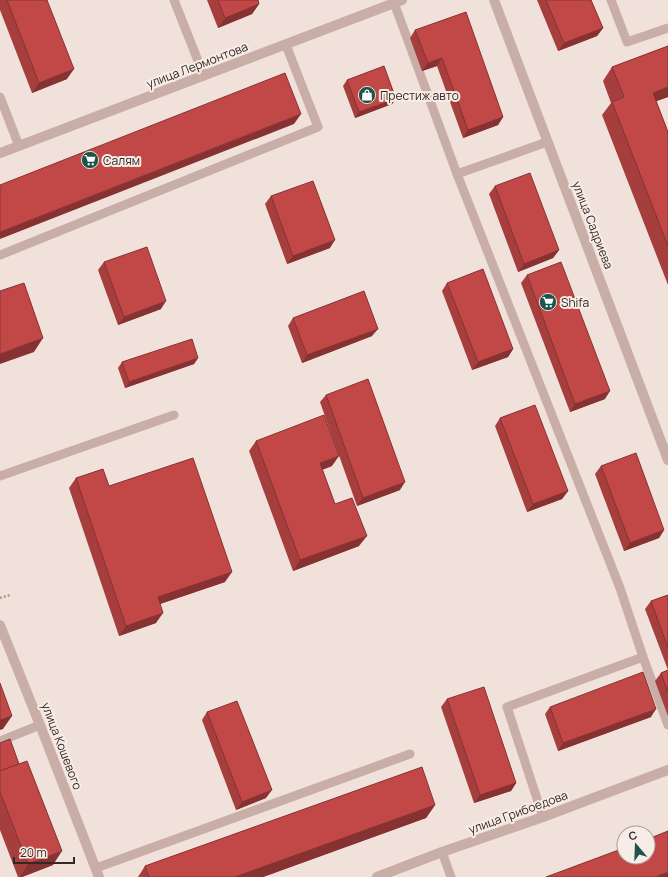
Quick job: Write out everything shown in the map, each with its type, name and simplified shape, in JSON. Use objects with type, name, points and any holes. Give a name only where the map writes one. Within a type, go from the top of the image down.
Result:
[{"type":"street","name":"улица Садриева","points":[[494,0],[668,460]]},
{"type":"street","name":"улица Лермонтова","points":[[0,153],[286,45],[396,1]]},
{"type":"street","name":"улица Кошевого","points":[[0,626],[97,873]]},
{"type":"street","name":"улица Грибоедова","points":[[377,877],[668,770]]},
{"type":"lane","points":[[174,0],[204,76]]},
{"type":"lane","points":[[611,0],[627,42],[668,28]]},
{"type":"lane","points":[[396,1],[457,174],[620,588],[668,725]]},
{"type":"lane","points":[[0,255],[318,127],[286,45]]},
{"type":"lane","points":[[0,97],[19,146]]},
{"type":"lane","points":[[457,174],[547,142]]},
{"type":"lane","points":[[0,476],[174,415]]},
{"type":"lane","points":[[543,817],[507,707],[643,657]]},
{"type":"lane","points":[[0,741],[40,725]]},
{"type":"lane","points":[[97,873],[410,754]]},
{"type":"lane","points":[[442,852],[451,877]]},
{"type":"path","points":[[0,598],[10,595]]},
{"type":"building","points":[[7,0],[47,0],[74,69],[39,83]]},
{"type":"building","points":[[218,0],[258,0],[259,4],[225,18]]},
{"type":"building","points":[[546,0],[591,0],[603,28],[564,43]]},
{"type":"building","points":[[466,12],[503,117],[468,130],[442,58],[428,63],[415,30]]},
{"type":"building","points":[[668,46],[668,87],[653,93],[668,132],[668,246],[612,102],[624,97],[612,67]]},
{"type":"building","name":"Престиж авто","points":[[384,66],[396,99],[359,112],[347,80]]},
{"type":"building","points":[[285,73],[301,114],[0,232],[0,185]]},
{"type":"building","points":[[530,173],[559,250],[524,264],[495,186]]},
{"type":"building","points":[[313,181],[335,240],[293,256],[271,196]]},
{"type":"building","points":[[147,247],[166,301],[124,317],[104,262]]},
{"type":"building","points":[[561,262],[610,391],[575,404],[527,275]]},
{"type":"building","points":[[483,269],[513,349],[478,362],[447,283]]},
{"type":"building","points":[[24,283],[43,338],[0,354],[0,291]]},
{"type":"building","points":[[364,291],[378,329],[307,355],[293,318]]},
{"type":"building","points":[[192,339],[198,358],[129,382],[122,362]]},
{"type":"building","points":[[368,379],[405,482],[363,498],[326,395]]},
{"type":"building","points":[[535,405],[568,491],[533,504],[500,418]]},
{"type":"building","points":[[324,415],[339,456],[320,463],[335,504],[352,498],[367,536],[300,560],[256,441]]},
{"type":"building","points":[[636,453],[664,530],[630,543],[601,466]]},
{"type":"building","points":[[193,458],[232,572],[158,597],[163,613],[126,626],[76,478],[103,469],[109,486]]},
{"type":"building","points":[[668,595],[668,648],[651,601]]},
{"type":"building","points":[[668,670],[668,693],[661,673]]},
{"type":"building","points":[[643,672],[656,709],[563,743],[550,707]]},
{"type":"building","points":[[0,683],[12,716],[0,720]]},
{"type":"building","points":[[484,687],[516,783],[480,795],[447,699]]},
{"type":"building","points":[[237,701],[272,790],[242,802],[207,712]]},
{"type":"building","points":[[10,739],[19,764],[0,771],[0,743]]},
{"type":"building","points":[[27,761],[62,851],[28,864],[0,792],[0,771]]},
{"type":"building","points":[[422,767],[435,805],[235,877],[149,877],[145,866]]},
{"type":"building","points":[[668,831],[668,872],[655,877],[546,877],[616,851],[616,865],[656,865],[656,836]]},
{"type":"place","name":"Престиж авто","points":[[367,95]]},
{"type":"place","name":"Салям","points":[[90,160]]},
{"type":"place","name":"Shifa","points":[[548,302]]}]
